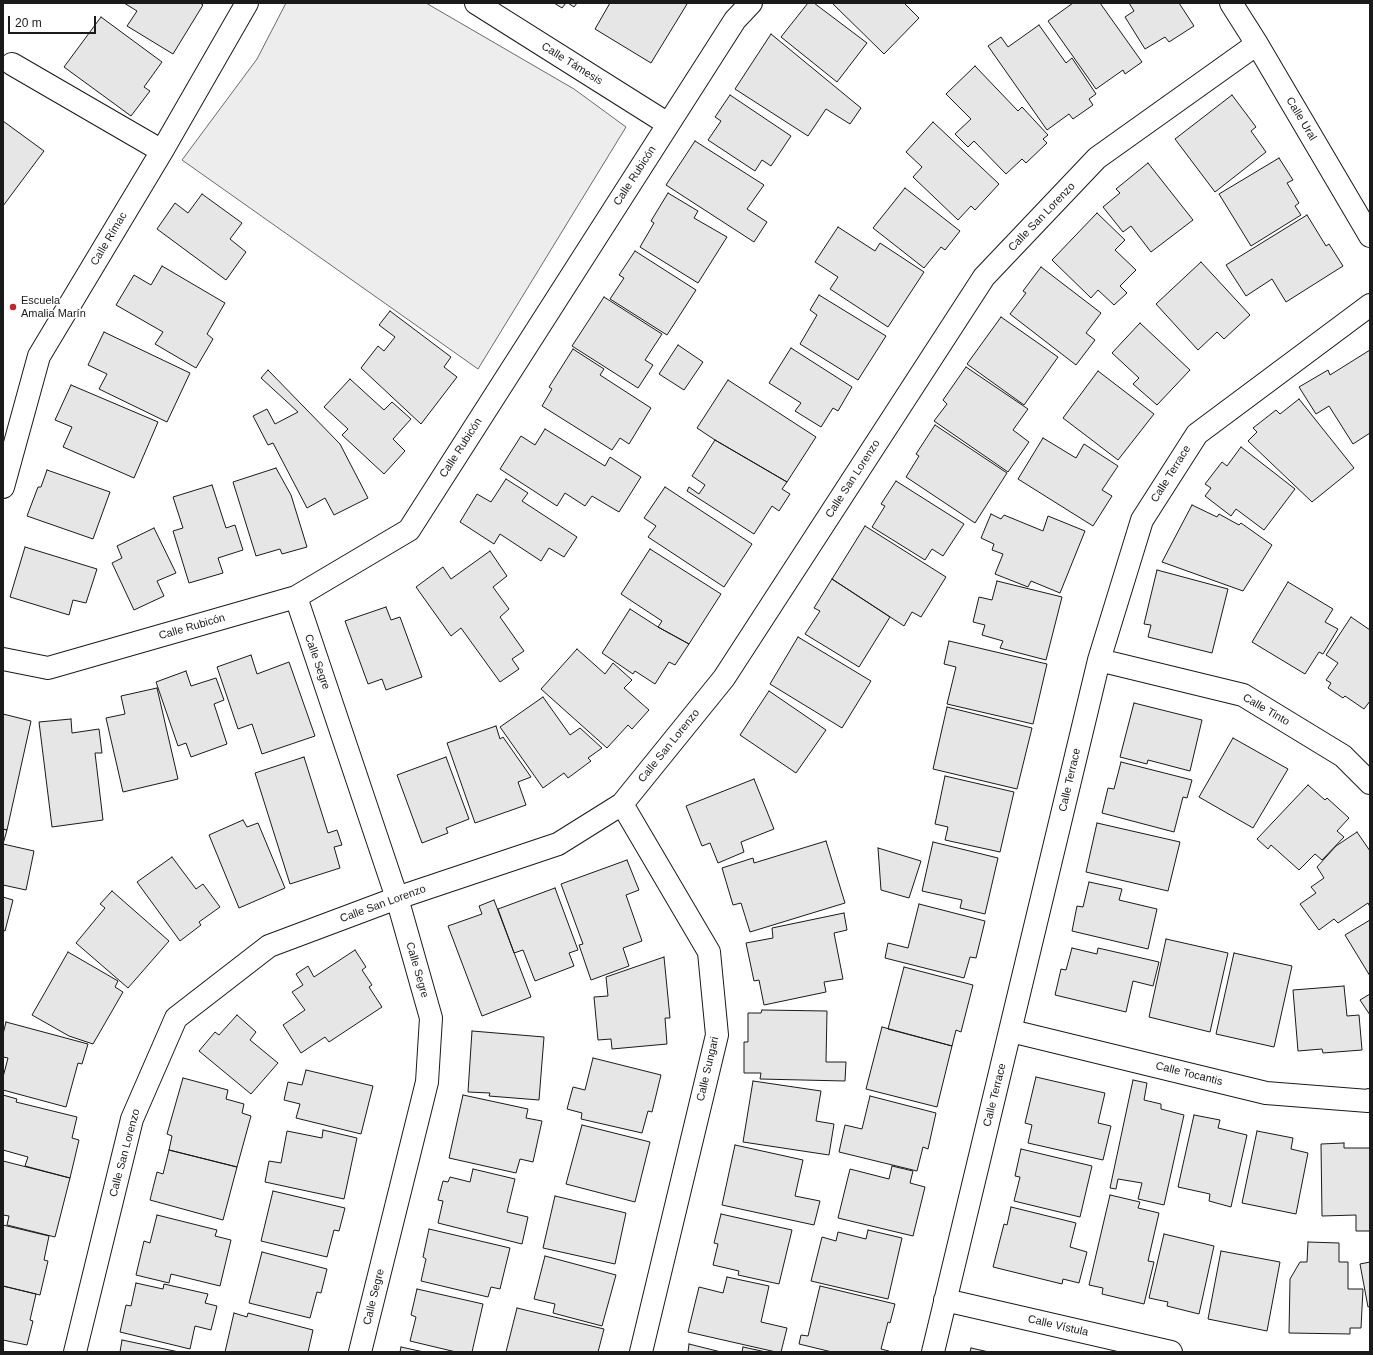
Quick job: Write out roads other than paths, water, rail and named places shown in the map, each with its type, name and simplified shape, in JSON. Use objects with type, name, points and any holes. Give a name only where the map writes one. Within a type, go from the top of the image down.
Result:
[{"type":"street","name":"Calle Rímac","points":[[3,488],[39,356],[162,151],[247,3]]},
{"type":"street","name":"Calle Támesis","points":[[476,3],[668,124]]},
{"type":"street","name":"Calle Rubicón","points":[[3,659],[48,668],[296,597],[409,530],[735,20],[751,3]]},
{"type":"street","name":"Calle Ural","points":[[1231,3],[1257,44],[1370,236]]},
{"type":"street","name":"Calle San Lorenzo","points":[[75,1352],[132,1118],[176,1018],[268,946],[398,898],[558,844],[622,804],[724,678],[984,277],[1097,158],[1257,44]]},
{"type":"street","points":[[12,64],[162,151]]},
{"type":"street","name":"Calle Terrace","points":[[933,1352],[1099,660],[1142,520],[1197,434],[1370,304]]},
{"type":"street","name":"Calle Segre","points":[[296,597],[398,898],[431,1018],[427,1082],[360,1352]]},
{"type":"street","name":"Calle Tinto","points":[[1099,660],[1243,695],[1343,756],[1370,783]]},
{"type":"street","name":"Calle Sungari","points":[[622,804],[709,952],[717,1035],[641,1352]]},
{"type":"street","name":"Calle Tocantis","points":[[1011,1031],[1266,1093],[1370,1100]]},
{"type":"street","name":"Calle Vístula","points":[[945,1300],[1171,1352]]},
{"type":"place","name":"Escuela Amalia Marín","points":[[13,307]]}]
